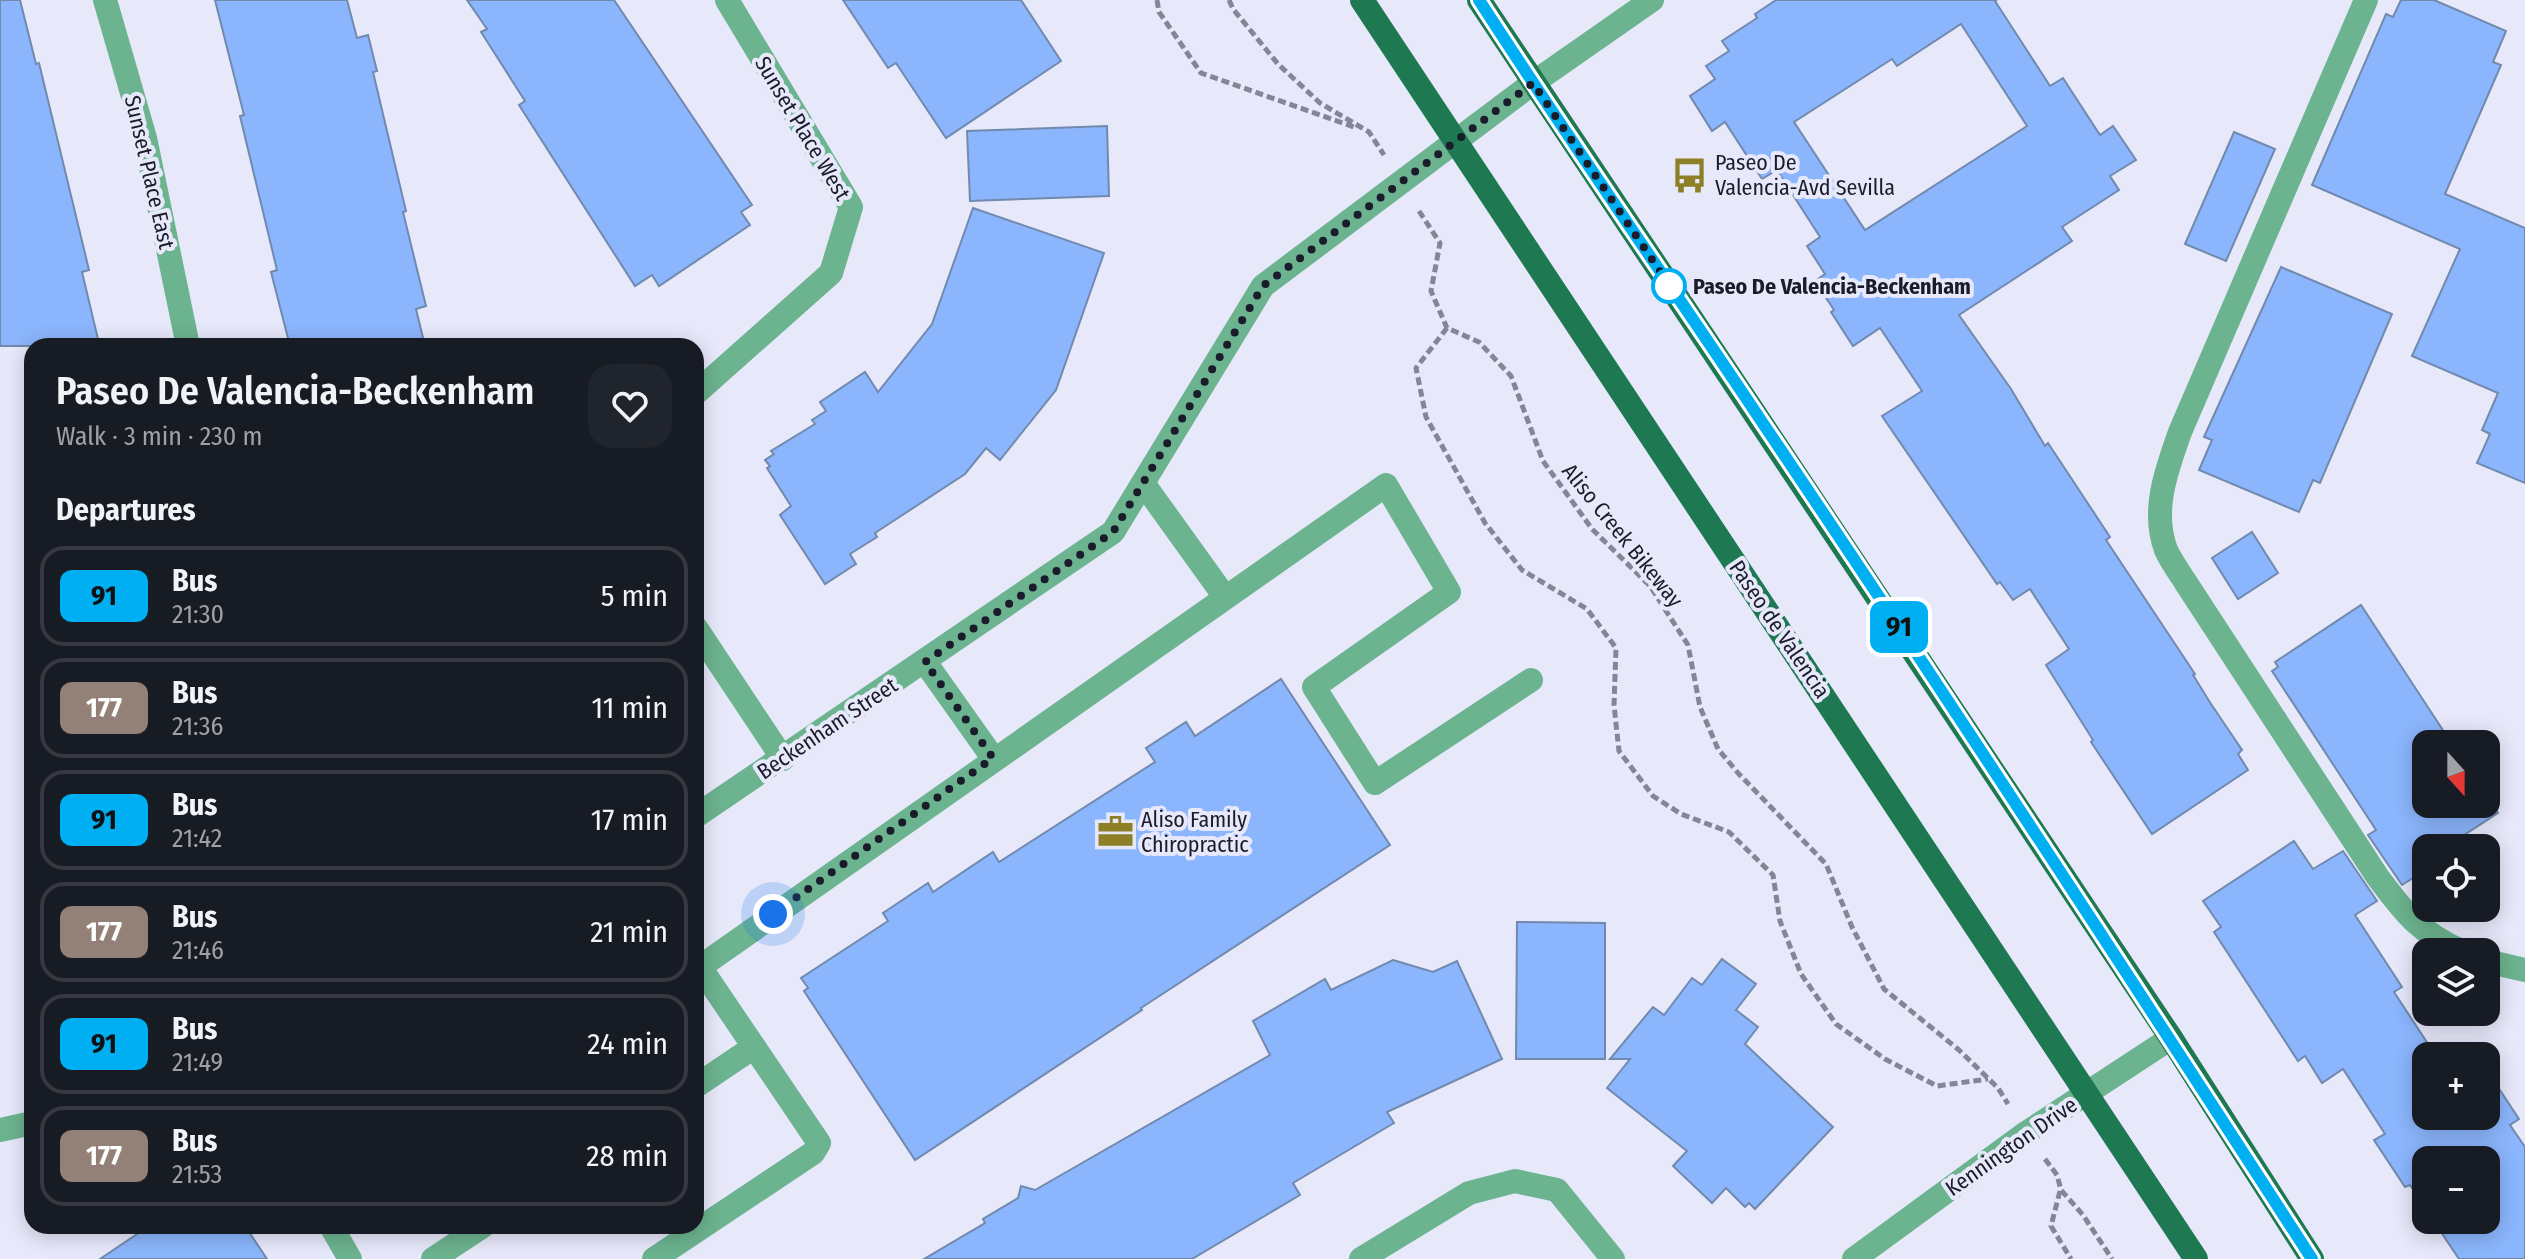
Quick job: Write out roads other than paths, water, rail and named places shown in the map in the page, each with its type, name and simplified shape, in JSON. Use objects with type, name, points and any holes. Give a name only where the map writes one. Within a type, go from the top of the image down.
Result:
[{"type":"main road","name":"Paseo de Valencia","points":[[1362,0],[2196,1259]]},
{"type":"main road","points":[[1479,0],[2171,1038],[2312,1259]]},
{"type":"street","name":"Sunset Place East","points":[[105,0],[145,138],[186,338]]},
{"type":"street","name":"Sunset Place West","points":[[704,386],[831,273],[851,207],[727,0]]},
{"type":"street","name":"Beckenham Street","points":[[704,811],[1113,532],[1263,286],[1533,83],[1652,0]]},
{"type":"street","points":[[2366,0],[2180,432],[2163,479],[2161,523],[2167,550],[2186,583],[2377,876],[2403,912],[2434,938]]},
{"type":"street","points":[[1143,483],[1225,597]]},
{"type":"street","points":[[704,962],[1386,485],[1449,592],[1314,687],[1375,783],[1531,680]]},
{"type":"street","points":[[704,640],[783,759]]},
{"type":"street","points":[[925,662],[993,758]]},
{"type":"street","points":[[2500,964],[2525,970]]},
{"type":"street","points":[[704,975],[819,1143],[813,1153],[704,1226]]},
{"type":"street","name":"Kennington Drive","points":[[1854,1259],[2026,1133],[2171,1038]]},
{"type":"street","points":[[704,1081],[754,1047]]},
{"type":"street","points":[[0,1130],[24,1125]]},
{"type":"street","points":[[1361,1259],[1469,1193],[1515,1181],[1557,1190],[1613,1259]]},
{"type":"street","points":[[336,1234],[350,1259]]},
{"type":"street","points":[[433,1259],[471,1234]]},
{"type":"street","points":[[654,1259],[692,1234]]},
{"type":"place","name":"Paseo De Valencia-Avd Sevilla","points":[[1689,175]]},
{"type":"place","name":"Paseo De Valencia-Beckenham","points":[[1669,286]]},
{"type":"place","name":"Aliso Family Chiropractic","points":[[1115,832]]}]
